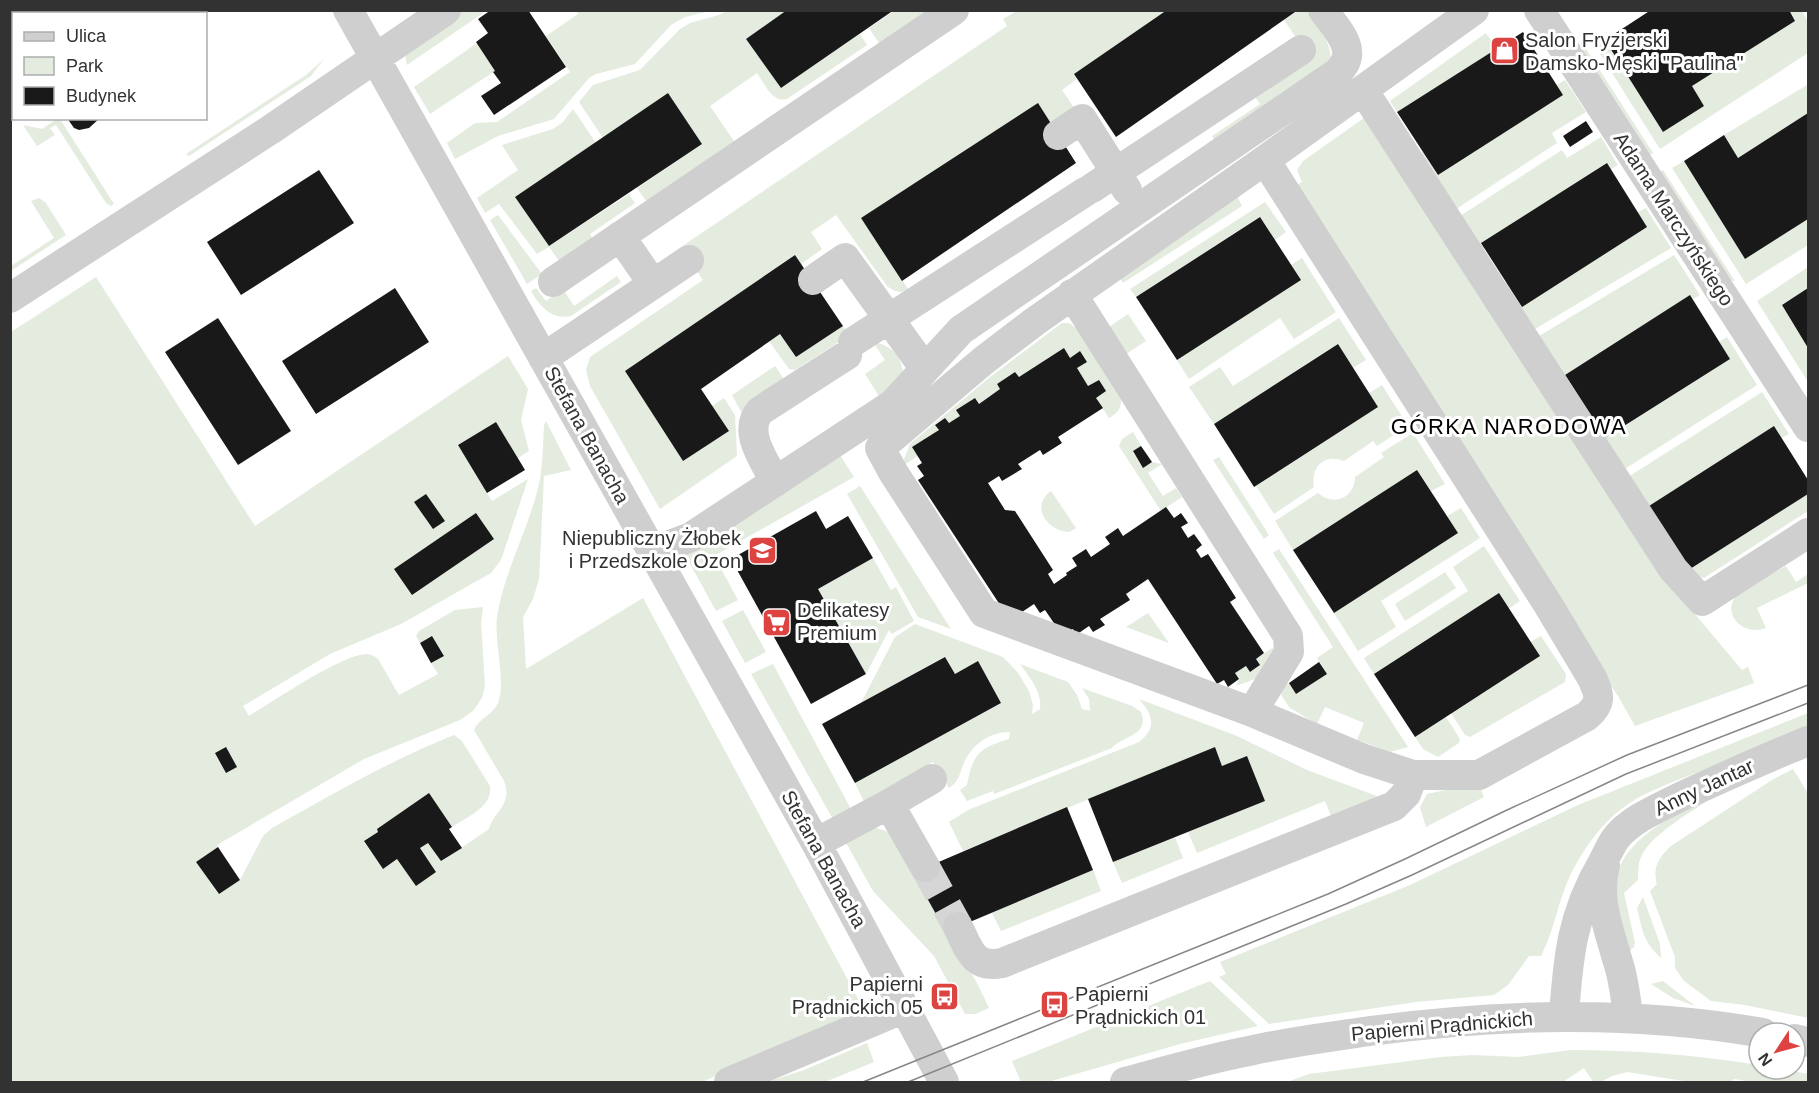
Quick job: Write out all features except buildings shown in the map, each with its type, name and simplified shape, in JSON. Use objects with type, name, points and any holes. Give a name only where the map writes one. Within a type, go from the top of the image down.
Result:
[{"type":"street","name":"Stefana Banacha","points":[[348,10],[816,843],[944,1083]]},
{"type":"street","points":[[10,298],[375,60],[446,10]]},
{"type":"street","points":[[553,282],[954,10]]},
{"type":"street","points":[[654,555],[670,545],[691,537],[893,404],[961,330],[1140,210],[1344,66],[1348,50],[1344,40],[1323,10]]},
{"type":"street","points":[[1265,160],[1549,606],[1597,689],[1596,708],[1587,716],[1479,775],[1413,775],[1365,759],[1252,711],[984,613],[880,448],[983,361],[1072,294],[1265,160],[1474,10]]},
{"type":"street","name":"Adama Marczyńskiego","points":[[1539,10],[1809,427]]},
{"type":"street","points":[[775,482],[756,445],[753,431],[753,421],[760,411],[888,319],[1301,50]]},
{"type":"street","points":[[1363,90],[1673,569],[1702,601],[1809,533]]},
{"type":"street","points":[[1058,135],[1082,119],[1098,184],[1140,210]]},
{"type":"street","points":[[620,236],[653,284]]},
{"type":"street","points":[[813,280],[845,258],[924,369]]},
{"type":"street","points":[[543,358],[689,260]]},
{"type":"street","points":[[1072,294],[1288,636],[1289,652],[1252,711]]},
{"type":"street","name":"Anny Jantar","points":[[1564,1016],[1570,942],[1577,917],[1589,886],[1617,838],[1626,828],[1652,811],[1702,787],[1804,752]]},
{"type":"street","points":[[958,927],[977,960],[992,966],[1002,963],[1384,811],[1401,801],[1413,775]]},
{"type":"street","points":[[816,843],[932,778]]},
{"type":"street","points":[[889,804],[925,867]]},
{"type":"street","name":"Anny Jantar","points":[[1611,848],[1602,878],[1602,903],[1623,981],[1628,1017]]},
{"type":"street","points":[[729,1083],[905,1008]]},
{"type":"street","name":"Papierni Prądnickich","points":[[1125,1083],[1239,1053],[1314,1039],[1441,1023],[1564,1016],[1628,1017],[1747,1031]]},
{"type":"green space","points":[[462,11],[486,11],[407,65],[404,50]]},
{"type":"green space","points":[[576,11],[710,11],[685,17],[671,25],[635,64],[589,78],[554,119],[498,136],[455,159],[447,143],[475,123],[497,122],[570,72],[546,36],[578,14]]},
{"type":"green space","points":[[727,11],[787,11],[746,39],[781,88],[860,34],[867,45],[787,99],[773,95],[757,73],[710,106],[736,144],[648,204],[637,188],[702,144],[668,93],[603,138],[579,102],[593,85],[640,70],[680,29],[690,23]]},
{"type":"green space","points":[[894,11],[933,11],[881,46],[869,28]]},
{"type":"green space","points":[[1017,11],[1167,11],[1074,74],[1077,79],[1062,90],[1075,109],[1051,124],[1038,104],[861,218],[908,289],[902,292],[888,287],[836,215],[811,232],[822,249],[801,264],[795,255],[625,371],[683,461],[729,431],[712,406],[724,398],[735,415],[737,456],[660,509],[590,386],[586,370],[590,357],[703,280],[681,247],[1007,26],[1003,19]]},
{"type":"green space","points":[[1298,11],[1307,11],[1319,28],[1329,46],[1331,59],[1217,144],[1212,136],[1260,104],[1254,96],[1310,58],[1284,20]]},
{"type":"green space","points":[[1789,11],[1802,11],[1808,21],[1808,53],[1660,149],[1595,46],[1605,40],[1663,132],[1704,106],[1692,86],[1795,21]]},
{"type":"green space","points":[[1486,33],[1497,49],[1397,112],[1390,101]]},
{"type":"green space","points":[[1581,41],[1653,153],[1645,157],[1579,52]]},
{"type":"green space","points":[[477,43],[495,71],[430,114],[414,87]]},
{"type":"green space","points":[[324,59],[311,76],[189,156],[186,154],[306,75]]},
{"type":"green space","points":[[1565,80],[1586,112],[1552,133],[1557,143],[1453,211],[1417,155],[1423,152],[1438,175],[1562,95],[1557,85]]},
{"type":"green space","points":[[1807,85],[1808,113],[1738,158],[1724,135]]},
{"type":"green space","points":[[573,109],[596,143],[516,198],[549,246],[629,194],[635,203],[590,234],[593,240],[560,262],[549,247],[537,254],[499,204],[485,213],[477,198],[518,170],[502,145],[553,129],[563,122]]},
{"type":"green space","points":[[1371,113],[1668,582],[1742,670],[1748,667],[1754,683],[1635,726],[1294,187],[1302,182],[1297,170],[1303,161]]},
{"type":"green space","points":[[55,120],[61,120],[114,204],[111,206],[106,203],[56,125],[50,128],[55,135],[37,146],[23,125],[42,129]]},
{"type":"green space","points":[[1601,137],[1618,165],[1478,252],[1457,218],[1562,150],[1567,158]]},
{"type":"green space","points":[[1684,161],[1745,259],[1808,219],[1808,245],[1746,284],[1672,168]]},
{"type":"green space","points":[[1663,170],[1735,281],[1728,280],[1656,174]]},
{"type":"green space","points":[[1237,196],[1242,206],[1123,283],[1119,277]]},
{"type":"green space","points":[[39,198],[46,203],[66,235],[11,271],[11,266],[54,238],[31,201]]},
{"type":"green space","points":[[1265,202],[1286,232],[1275,240],[1259,217],[1136,297],[1130,289]]},
{"type":"green space","points":[[1646,208],[1671,248],[1530,332],[1500,286]]},
{"type":"green space","points":[[498,215],[542,274],[527,284],[490,220]]},
{"type":"green space","points":[[1674,255],[1700,295],[1693,299],[1689,296],[1565,375],[1534,339]]},
{"type":"green space","points":[[1302,258],[1336,312],[1294,339],[1280,318],[1189,379],[1177,360],[1300,280],[1291,265]]},
{"type":"green space","points":[[1808,267],[1808,288],[1782,305],[1808,348],[1808,382],[1757,301]]},
{"type":"green space","points":[[617,276],[621,282],[571,316],[558,316],[547,311],[531,291],[536,288],[546,301],[563,289],[574,306]]},
{"type":"green space","points":[[96,277],[255,526],[508,356],[528,389],[521,420],[529,451],[518,458],[496,422],[458,445],[492,501],[528,479],[501,560],[491,573],[401,624],[330,654],[243,706],[249,716],[323,671],[365,654],[378,659],[399,695],[438,674],[431,663],[444,655],[432,636],[420,643],[416,636],[419,631],[455,610],[483,607],[481,623],[485,686],[482,698],[473,711],[460,720],[364,759],[217,845],[218,847],[196,862],[218,894],[240,880],[263,836],[272,828],[384,767],[454,735],[462,741],[490,786],[490,793],[483,806],[452,827],[429,794],[364,842],[383,869],[397,859],[416,885],[436,871],[420,848],[428,843],[442,861],[489,829],[505,802],[506,789],[504,781],[474,730],[498,703],[501,682],[497,634],[498,611],[506,579],[535,500],[546,421],[571,470],[544,476],[539,579],[533,599],[523,617],[526,669],[643,598],[864,1010],[702,1082],[11,1082],[11,332]]},
{"type":"green space","points":[[1128,314],[1146,341],[1120,358],[1106,329]]},
{"type":"green space","points":[[1339,318],[1366,360],[1353,368],[1337,344],[1214,424],[1189,387],[1220,367],[1233,386]]},
{"type":"green space","points":[[1062,323],[1069,323],[1078,329],[1121,400],[1116,413],[1109,418],[1096,398],[1099,380],[1088,386],[1077,368],[1087,362],[1080,351],[1070,358],[1019,377],[1015,372],[997,384],[1000,389],[979,404],[975,398],[957,410],[960,416],[949,423],[945,418],[935,424],[939,430],[912,447],[918,456],[901,467],[910,444],[990,377]]},
{"type":"green space","points":[[843,326],[851,339],[840,341],[795,370],[789,369],[769,341],[780,334],[796,357]]},
{"type":"green space","points":[[1727,337],[1757,385],[1620,472],[1606,438],[1730,359],[1719,342]]},
{"type":"green space","points":[[873,342],[890,348],[894,352],[900,361],[903,373],[880,398],[865,374],[885,360]]},
{"type":"green space","points":[[775,366],[783,378],[791,380],[744,417],[732,395]]},
{"type":"green space","points":[[1382,385],[1408,426],[1377,446],[1373,441],[1344,461],[1330,459],[1320,464],[1314,474],[1314,487],[1274,514],[1256,486],[1378,407],[1369,393]]},
{"type":"green space","points":[[1762,392],[1789,434],[1782,438],[1774,426],[1650,506],[1625,479]]},
{"type":"green space","points":[[1133,432],[1141,446],[1133,452],[1143,467],[1152,462],[1162,464],[1148,473],[1163,496],[1176,488],[1182,497],[1161,511],[1119,446],[1122,439]]},
{"type":"green space","points":[[1413,433],[1445,484],[1431,491],[1417,470],[1293,550],[1275,521],[1318,493],[1336,500],[1347,495],[1354,484],[1355,477],[1384,457],[1381,453]]},
{"type":"green space","points":[[840,455],[854,477],[714,556],[738,600],[716,611],[683,551]]},
{"type":"green space","points":[[1219,457],[1269,535],[1264,539],[1213,460]]},
{"type":"green space","points":[[860,486],[951,629],[918,617],[847,494]]},
{"type":"green space","points":[[1051,491],[1076,528],[1069,532],[1054,527],[1044,517],[1042,504]]},
{"type":"green space","points":[[1808,494],[1808,511],[1704,578],[1694,575],[1690,569]]},
{"type":"green space","points":[[1461,508],[1480,538],[1381,601],[1396,627],[1358,651],[1334,613],[1457,532],[1447,516]]},
{"type":"green space","points":[[1484,546],[1520,601],[1508,609],[1498,594],[1374,674],[1364,658],[1468,591],[1453,567]]},
{"type":"green space","points":[[1279,549],[1408,747],[1390,752],[1357,740],[1364,723],[1325,707],[1317,724],[1290,708],[1281,695],[1283,686],[1289,683],[1296,694],[1326,674],[1317,658],[1333,647],[1273,553]]},
{"type":"green space","points":[[873,558],[891,590],[896,587],[914,621],[892,634],[889,630],[866,674],[818,589]]},
{"type":"green space","points":[[1786,566],[1796,582],[1808,574],[1808,583],[1757,608],[1766,628],[1757,630],[1742,626],[1736,621],[1731,609],[1737,595]]},
{"type":"green space","points":[[1445,572],[1456,588],[1405,621],[1395,604]]},
{"type":"green space","points":[[743,610],[766,652],[745,663],[722,621]]},
{"type":"green space","points":[[1148,613],[1169,643],[1126,627]]},
{"type":"green space","points":[[915,624],[1003,657],[1018,673],[1029,691],[1033,705],[1032,714],[1040,709],[1039,696],[1020,664],[1068,682],[1077,695],[1082,709],[1090,711],[1089,699],[1082,688],[1132,706],[1141,712],[1142,726],[1139,731],[1112,748],[994,794],[993,791],[967,801],[960,790],[967,785],[975,759],[979,753],[991,745],[1009,739],[1010,732],[995,734],[982,741],[971,751],[957,781],[949,788],[933,762],[865,804],[855,783],[1001,703],[978,662],[955,674],[944,657],[861,703],[895,637]]},
{"type":"green space","points":[[1541,636],[1566,674],[1565,682],[1470,737],[1465,735],[1451,713],[1530,642]]},
{"type":"green space","points":[[1274,647],[1255,679],[1236,686],[1239,679],[1235,673],[1246,666],[1250,672],[1260,666],[1256,659]]},
{"type":"green space","points":[[773,664],[852,811],[834,821],[751,674]]},
{"type":"green space","points":[[1139,699],[1237,736],[1307,770],[1382,798],[1332,818],[1325,801],[1197,853],[1188,832],[1265,801],[1222,766],[1215,747],[963,851],[949,822],[968,810],[1139,742],[1149,731],[1151,720]]},
{"type":"green space","points":[[1808,713],[1808,728],[1658,788],[1638,798],[1613,816],[1595,836],[1575,866],[1541,956],[1529,956],[1508,985],[1494,995],[1416,1002],[1269,1024],[1219,977],[1226,974],[1220,962],[1410,885],[1578,805]]},
{"type":"green space","points":[[1446,717],[1460,739],[1459,743],[1438,757],[1423,749],[1415,737]]},
{"type":"green space","points":[[1793,769],[1808,793],[1808,1018],[1745,1005],[1711,1001],[1684,981],[1675,968],[1675,957],[1650,891],[1657,884],[1655,873],[1658,863],[1671,846],[1772,780]]},
{"type":"green space","points":[[1478,783],[1484,797],[1426,827],[1420,807],[1427,794]]},
{"type":"green space","points":[[1730,786],[1681,818],[1647,847],[1639,862],[1638,880],[1624,893],[1635,943],[1627,953],[1619,929],[1616,892],[1616,881],[1621,864],[1631,849],[1645,835],[1680,812]]},
{"type":"green space","points":[[873,827],[889,832],[896,841],[989,1008],[975,1014],[965,1014],[934,956],[873,891],[845,841]]},
{"type":"green space","points":[[1175,837],[1183,858],[1122,883],[1113,862]]},
{"type":"green space","points":[[1093,870],[1101,891],[1001,931],[992,913]]},
{"type":"green space","points":[[1643,897],[1660,944],[1661,958],[1650,946],[1642,930],[1637,908]]},
{"type":"green space","points":[[1210,981],[1258,1026],[1180,1044],[1048,1082],[1021,1082],[1012,1061]]},
{"type":"green space","points":[[1663,981],[1695,1006],[1673,998],[1651,984]]},
{"type":"green space","points":[[867,1043],[874,1062],[825,1082],[767,1082],[804,1070]]},
{"type":"green space","points":[[1570,1050],[1712,1058],[1747,1063],[1747,1081],[1807,1081],[1807,1074],[1808,1082],[1752,1082],[1734,1079],[1730,1082],[1690,1082],[1627,1072],[1601,1082],[1593,1082],[1584,1068],[1563,1082],[1287,1082],[1309,1074],[1440,1057],[1473,1055],[1519,1057]]},
{"type":"tunnel","points":[[925,867],[958,927]]},
{"type":"tram line","points":[[863,1082],[1328,894],[1627,755],[1808,685]]},
{"type":"tram line","points":[[908,1082],[1346,904],[1626,774],[1808,703]]},
{"type":"place","name":"Salon Fryzjerski Damsko-Męski \"Paulina\"","points":[[1504,51]]},
{"type":"place","name":"Niepubliczny Żłobek i Przedszkole Ozon","points":[[762,550]]},
{"type":"place","name":"Delikatesy Premium","points":[[776,622]]},
{"type":"place","name":"Papierni Prądnickich 05","points":[[944,996]]},
{"type":"place","name":"Papierni Prądnickich 01","points":[[1054,1005]]},
{"type":"district","name":"GÓRKA NARODOWA","points":[[1509,426]]}]
